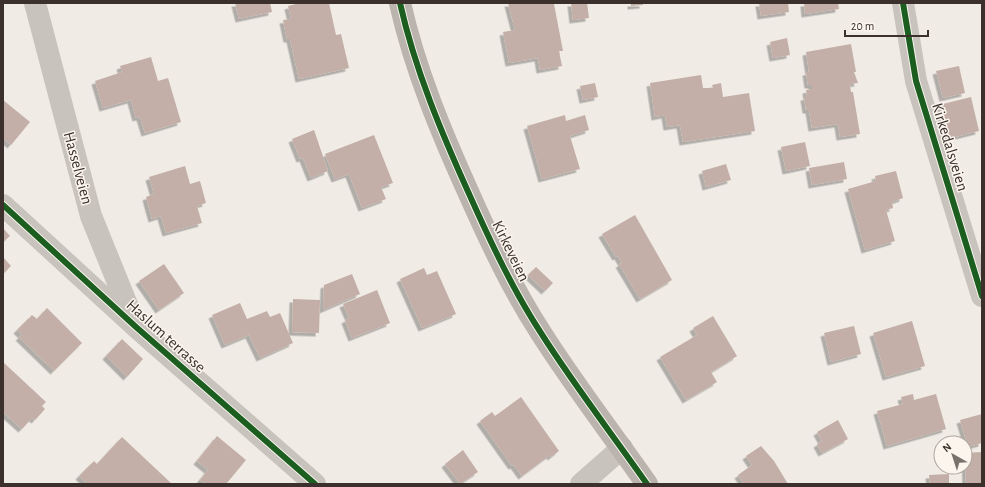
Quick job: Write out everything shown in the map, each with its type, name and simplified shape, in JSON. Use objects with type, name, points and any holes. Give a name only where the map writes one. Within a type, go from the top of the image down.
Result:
[{"type":"main road","name":"Kirkeveien","points":[[400,3],[416,59],[434,111],[492,244],[518,295],[540,333],[648,484]]},
{"type":"street","name":"Hasselveien","points":[[34,3],[91,216],[136,327]]},
{"type":"street","name":"Kirkedalsveien","points":[[903,3],[916,81],[982,296]]},
{"type":"street","name":"Haslum terrasse","points":[[3,205],[136,327],[315,484]]},
{"type":"street","points":[[580,484],[622,448]]},
{"type":"building","points":[[235,3],[270,3],[272,12],[239,19]]},
{"type":"building","points":[[300,3],[329,3],[336,35],[341,34],[349,68],[299,79],[290,39],[287,39],[283,20],[291,19],[288,6]]},
{"type":"building","points":[[508,3],[554,4],[563,51],[559,51],[562,66],[540,70],[538,58],[509,63],[503,32],[515,30]]},
{"type":"building","points":[[571,3],[587,3],[589,18],[573,20]]},
{"type":"building","points":[[631,3],[643,3],[643,5],[631,6]]},
{"type":"building","points":[[759,3],[788,3],[789,12],[761,16]]},
{"type":"building","points":[[804,3],[838,3],[839,9],[805,14]]},
{"type":"building","points":[[787,38],[790,55],[773,58],[770,42]]},
{"type":"building","points":[[851,44],[856,72],[854,72],[858,83],[851,84],[850,86],[851,92],[853,92],[860,134],[840,137],[838,124],[812,128],[809,110],[806,110],[804,97],[807,97],[806,90],[812,89],[812,85],[808,85],[806,72],[809,72],[806,52]]},
{"type":"building","points":[[151,57],[158,81],[168,78],[181,122],[145,133],[140,117],[136,118],[131,100],[103,108],[95,81],[122,72],[120,66]]},
{"type":"building","points":[[959,66],[965,93],[943,98],[936,71]]},
{"type":"building","points":[[701,75],[703,88],[713,88],[712,85],[721,83],[723,97],[749,93],[755,131],[683,142],[680,125],[667,127],[665,115],[655,117],[650,83]]},
{"type":"building","points":[[595,83],[598,97],[583,100],[580,86]]},
{"type":"building","points":[[971,97],[979,131],[947,139],[939,105]]},
{"type":"building","points":[[3,100],[30,122],[11,145],[3,138]]},
{"type":"building","points":[[565,115],[566,121],[585,115],[589,130],[570,136],[580,169],[542,179],[527,126]]},
{"type":"building","points":[[314,130],[328,171],[311,178],[303,158],[300,159],[292,139]]},
{"type":"building","points":[[374,135],[393,183],[381,187],[386,199],[362,208],[349,174],[335,179],[325,154]]},
{"type":"building","points":[[805,142],[810,166],[786,171],[781,147]]},
{"type":"building","points":[[844,162],[847,179],[812,185],[809,168]]},
{"type":"building","points":[[726,164],[731,180],[706,187],[702,171]]},
{"type":"building","points":[[185,166],[190,184],[200,181],[206,203],[197,206],[202,223],[166,233],[161,216],[152,219],[146,197],[154,194],[149,177]]},
{"type":"building","points":[[896,171],[903,198],[892,202],[893,208],[886,210],[895,241],[865,250],[848,189],[876,181],[875,176]]},
{"type":"building","points":[[635,215],[672,280],[640,299],[619,264],[622,263],[618,256],[616,257],[602,234]]},
{"type":"building","points":[[3,228],[10,236],[3,242]]},
{"type":"building","points":[[3,257],[11,266],[3,274]]},
{"type":"building","points":[[164,264],[184,293],[159,310],[139,281]]},
{"type":"building","points":[[536,267],[553,283],[545,291],[528,275]]},
{"type":"building","points":[[424,268],[427,275],[437,271],[456,314],[422,328],[400,279]]},
{"type":"building","points":[[352,274],[360,294],[323,310],[324,285]]},
{"type":"building","points":[[377,290],[390,323],[352,338],[345,320],[349,318],[343,304]]},
{"type":"building","points":[[293,299],[320,300],[319,333],[292,332]]},
{"type":"building","points":[[240,303],[247,319],[267,311],[270,317],[280,313],[293,343],[260,358],[249,335],[225,345],[212,315]]},
{"type":"building","points":[[47,308],[82,343],[54,371],[19,337],[22,335],[17,330],[32,315],[37,319]]},
{"type":"building","points":[[713,316],[737,356],[711,372],[717,382],[686,400],[660,357],[697,335],[693,328]]},
{"type":"building","points":[[912,321],[925,366],[886,377],[873,333]]},
{"type":"building","points":[[854,326],[861,354],[831,362],[824,333]]},
{"type":"building","points":[[122,339],[143,359],[127,377],[106,356]]},
{"type":"building","points":[[3,362],[46,402],[42,406],[45,409],[35,420],[32,418],[22,429],[3,412]]},
{"type":"building","points":[[913,394],[914,400],[936,394],[946,429],[887,446],[877,411],[903,404],[901,397]]},
{"type":"building","points":[[521,397],[559,451],[551,457],[550,455],[522,476],[514,465],[512,466],[480,421],[492,412],[495,416]]},
{"type":"building","points":[[982,414],[982,443],[973,446],[973,435],[964,435],[960,420]]},
{"type":"building","points":[[838,420],[848,439],[822,453],[817,444],[822,441],[817,432]]},
{"type":"building","points":[[217,436],[246,460],[226,484],[206,484],[200,480],[208,470],[197,461]]},
{"type":"building","points":[[122,437],[172,484],[87,484],[79,476],[94,461],[97,464]]},
{"type":"building","points":[[761,446],[774,461],[788,484],[744,484],[738,475],[752,465],[746,456]]},
{"type":"building","points":[[463,450],[478,472],[460,484],[445,464]]},
{"type":"building","points":[[982,452],[982,483],[966,484],[966,475],[973,475],[973,453]]},
{"type":"building","points":[[929,475],[949,475],[949,484],[930,484]]},
{"type":"cycle path","points":[[400,3],[413,53],[430,101],[478,214],[503,266],[531,317],[554,352],[647,484]]},
{"type":"cycle path","points":[[903,3],[916,81],[982,296]]},
{"type":"cycle path","points":[[3,205],[136,327],[315,484]]}]
